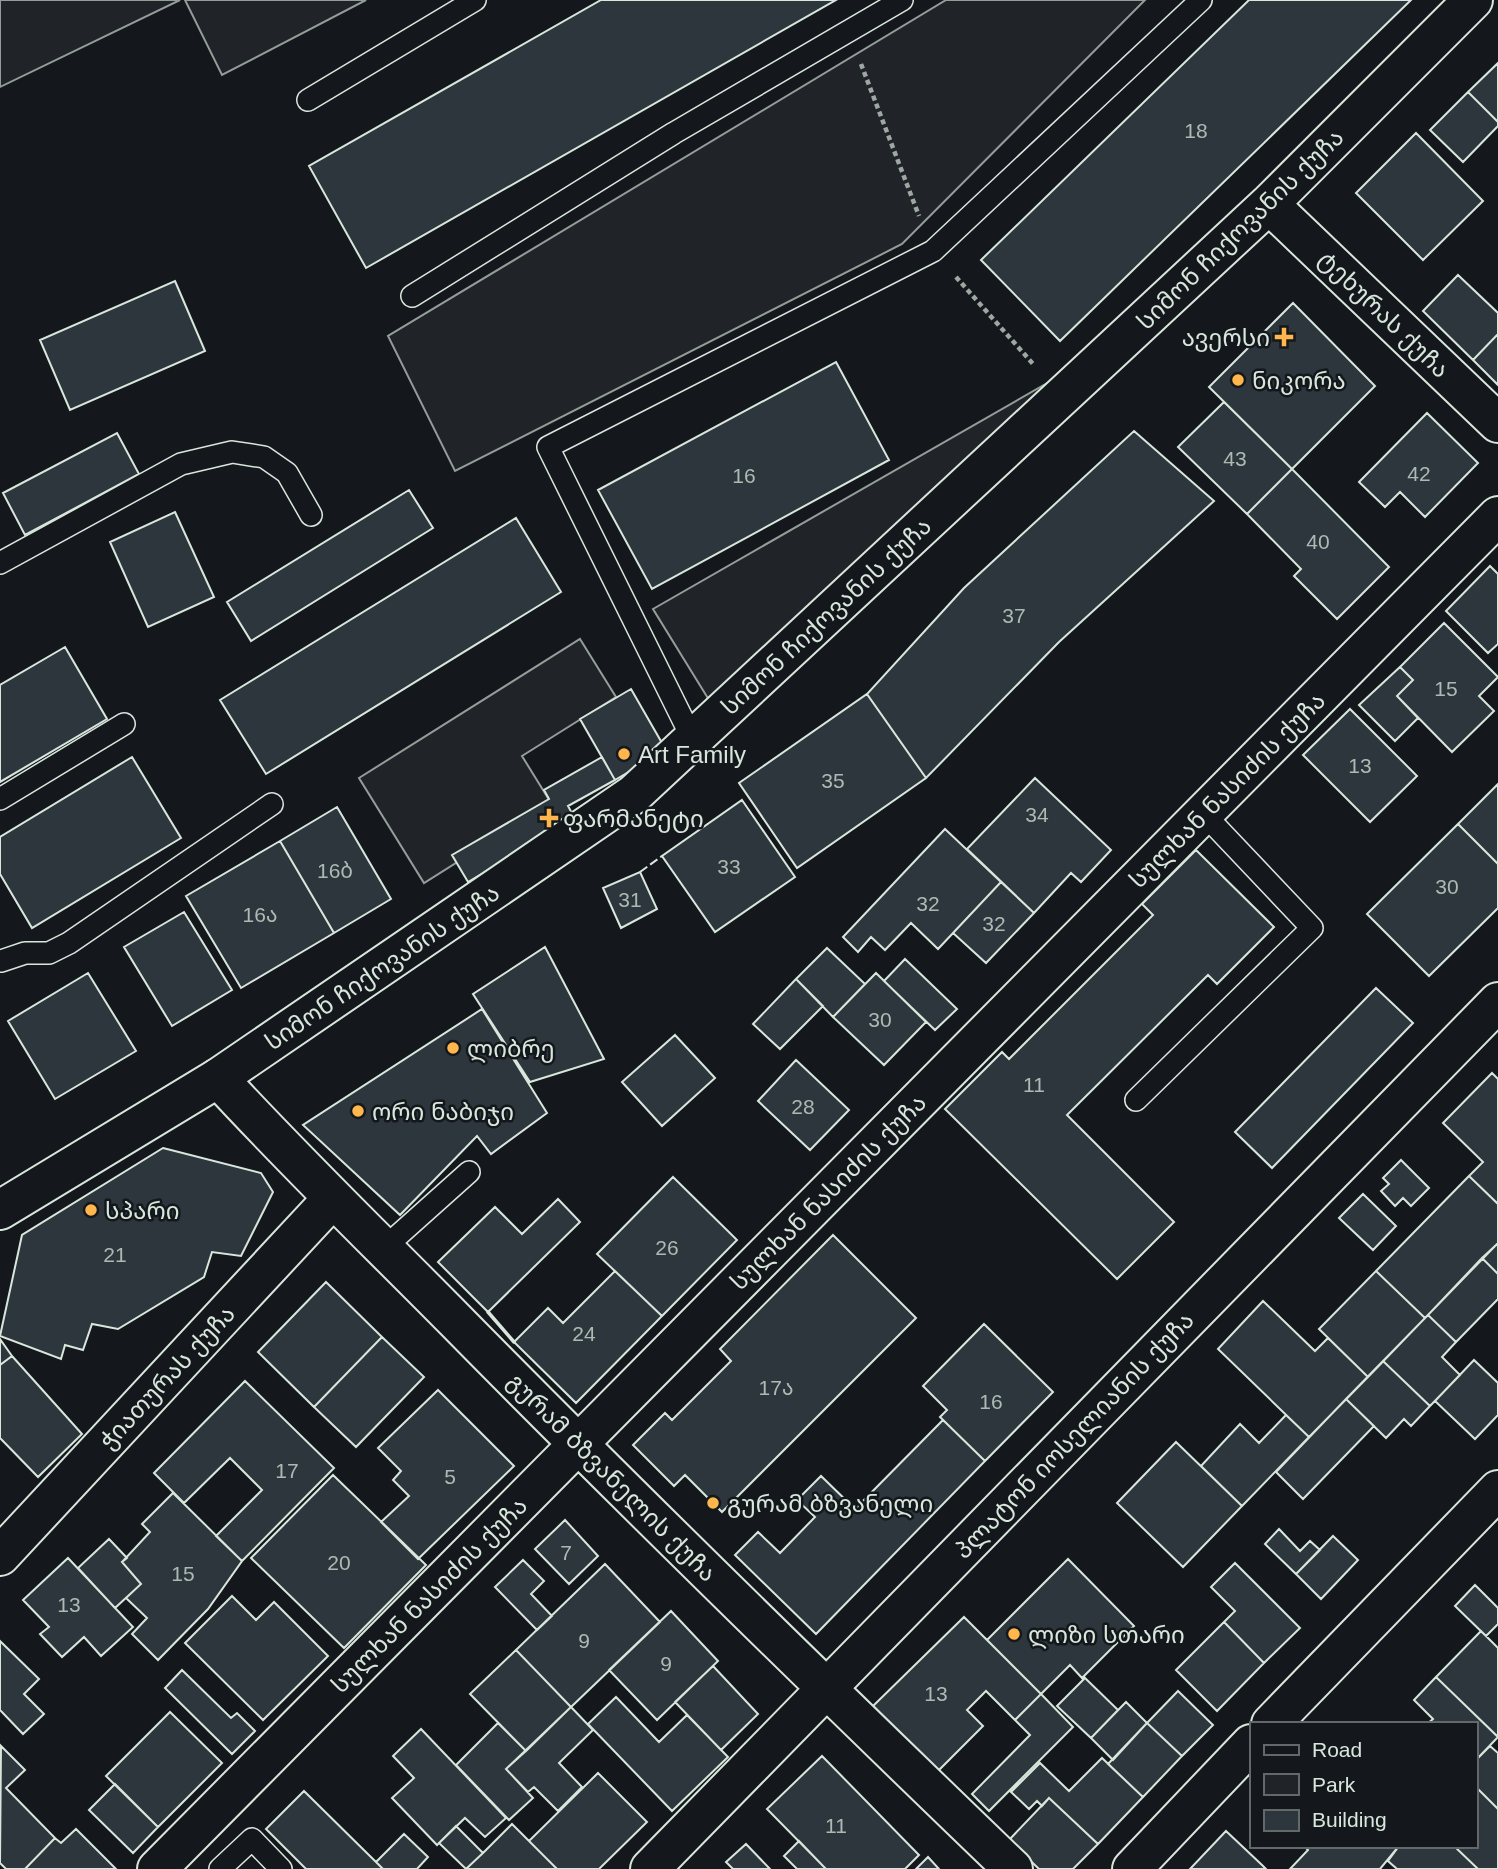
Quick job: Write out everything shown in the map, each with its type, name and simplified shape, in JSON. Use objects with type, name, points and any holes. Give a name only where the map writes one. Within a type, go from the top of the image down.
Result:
[{"type":"street","name":"სიმონ ჩიქოვანის ქუჩა","points":[[0,1210],[218,1078],[634,794],[1269,204],[1473,0]]},
{"type":"street","name":"ტეხურას ქუჩა","points":[[1269,204],[1498,423]]},
{"type":"street","name":"სულხან ნასიძის ქუჩა","points":[[157,1869],[1498,516]]},
{"type":"street","name":"პლატონ იოსელიანის ქუჩა","points":[[650,1869],[1498,1002]]},
{"type":"street","name":"გურამ ბზვანელის ქუჩა","points":[[218,1078],[578,1445],[825,1689],[1013,1869]]},
{"type":"street","name":"ჭიათურას ქუჩა","points":[[0,1556],[333,1198]]},
{"type":"street","points":[[1273,1722],[1498,1490]]},
{"type":"street","points":[[1132,1869],[1250,1745]]},
{"type":"lane","points":[[308,100],[475,0]]},
{"type":"lane","points":[[412,296],[674,133],[902,0]]},
{"type":"lane","points":[[693,740],[548,447],[933,251],[1201,0]]},
{"type":"lane","points":[[0,563],[181,464],[232,452],[264,457],[287,473],[311,514]]},
{"type":"lane","points":[[0,799],[124,724]]},
{"type":"lane","points":[[0,966],[0,959],[25,953],[49,953],[69,943],[272,804]]},
{"type":"lane","points":[[1136,1100],[1312,928],[1203,813]]},
{"type":"lane","points":[[384,1248],[469,1172]]},
{"type":"lane","points":[[220,1869],[252,1839],[281,1869]]},
{"type":"green space","points":[[0,0],[180,0],[0,87]]},
{"type":"green space","points":[[185,0],[366,0],[222,75]]},
{"type":"green space","points":[[946,0],[1145,0],[902,244],[455,471],[388,336]]},
{"type":"green space","points":[[1063,374],[709,700],[653,609]]},
{"type":"green space","points":[[580,639],[616,697],[522,756],[551,803],[424,883],[359,778]]},
{"type":"building","points":[[601,0],[836,0],[366,268],[309,166]]},
{"type":"building","points":[[1249,0],[1411,0],[1060,341],[981,260]]},
{"type":"building","points":[[1498,63],[1498,122],[1468,92]]},
{"type":"building","points":[[1468,92],[1498,122],[1498,126],[1463,162],[1430,130]]},
{"type":"building","points":[[1416,133],[1483,201],[1423,260],[1356,193]]},
{"type":"building","points":[[1458,275],[1498,313],[1498,334],[1473,360],[1423,311]]},
{"type":"building","points":[[175,281],[205,351],[70,410],[40,340]]},
{"type":"building","points":[[1293,303],[1375,386],[1292,469],[1209,387]]},
{"type":"building","points":[[1498,334],[1498,385],[1473,360]]},
{"type":"building","points":[[836,362],[889,460],[652,589],[598,490]]},
{"type":"building","points":[[1224,402],[1292,469],[1247,514],[1178,447]]},
{"type":"building","points":[[1427,413],[1478,463],[1425,517],[1400,492],[1385,507],[1359,482]]},
{"type":"building","points":[[1134,431],[1214,501],[1059,642],[926,778],[867,694],[964,588]]},
{"type":"building","points":[[117,433],[139,474],[25,535],[3,493]]},
{"type":"building","points":[[1292,469],[1389,567],[1337,619],[1294,576],[1301,569],[1247,514]]},
{"type":"building","points":[[409,490],[433,528],[251,641],[227,602]]},
{"type":"building","points":[[175,512],[214,597],[148,627],[110,542]]},
{"type":"building","points":[[516,518],[561,592],[266,774],[220,700]]},
{"type":"building","points":[[1490,566],[1498,574],[1498,644],[1488,653],[1446,611]]},
{"type":"building","points":[[1444,623],[1498,677],[1479,696],[1494,711],[1452,752],[1397,696],[1413,680],[1400,667]]},
{"type":"building","points":[[65,647],[107,719],[0,782],[0,685]]},
{"type":"building","points":[[1400,667],[1413,680],[1397,696],[1418,718],[1395,741],[1359,705]]},
{"type":"building","points":[[631,689],[666,750],[615,780],[580,719]]},
{"type":"building","points":[[867,694],[926,778],[797,868],[739,783]]},
{"type":"building","points":[[1350,709],[1417,776],[1370,822],[1303,755]]},
{"type":"building","points":[[132,757],[181,838],[32,928],[0,874],[0,837]]},
{"type":"building","points":[[602,757],[615,780],[568,806],[575,819],[468,882],[452,855],[549,799],[544,790]]},
{"type":"building","points":[[1035,778],[1111,850],[1081,882],[1071,873],[1034,913],[967,849]]},
{"type":"building","points":[[1498,784],[1498,864],[1458,824]]},
{"type":"building","points":[[742,800],[795,877],[715,932],[662,856]]},
{"type":"building","points":[[337,807],[391,899],[334,933],[280,841]]},
{"type":"building","points":[[1458,824],[1498,864],[1498,908],[1429,976],[1367,914]]},
{"type":"building","points":[[945,829],[1001,882],[938,949],[911,923],[885,950],[871,937],[858,952],[843,937]]},
{"type":"building","points":[[280,841],[334,933],[241,988],[186,896]]},
{"type":"building","points":[[1196,850],[1274,927],[1217,984],[1208,975],[1067,1115],[1174,1222],[1117,1279],[945,1109],[1002,1052],[1009,1059],[1153,915],[1142,904]]},
{"type":"building","points":[[640,872],[657,909],[621,928],[603,888]]},
{"type":"building","points":[[1001,882],[1034,913],[986,963],[953,933]]},
{"type":"building","points":[[184,912],[232,990],[172,1026],[124,947]]},
{"type":"building","points":[[545,947],[604,1059],[530,1082],[473,994]]},
{"type":"building","points":[[827,948],[865,984],[833,1017],[796,979]]},
{"type":"building","points":[[905,959],[957,1009],[935,1030],[884,981]]},
{"type":"building","points":[[88,973],[136,1051],[55,1099],[8,1021]]},
{"type":"building","points":[[876,973],[926,1022],[884,1065],[833,1017]]},
{"type":"building","points":[[796,979],[823,1006],[780,1049],[753,1024]]},
{"type":"building","points":[[1376,988],[1413,1023],[1272,1168],[1235,1132]]},
{"type":"building","points":[[482,1009],[547,1113],[491,1154],[477,1136],[400,1215],[303,1125]]},
{"type":"building","points":[[675,1035],[715,1078],[662,1126],[622,1082]]},
{"type":"building","points":[[796,1060],[849,1110],[810,1150],[758,1101]]},
{"type":"building","points":[[1492,1073],[1498,1079],[1498,1204],[1469,1176],[1483,1162],[1443,1123]]},
{"type":"building","points":[[163,1148],[261,1173],[273,1192],[241,1256],[212,1252],[204,1277],[118,1329],[92,1324],[83,1350],[65,1345],[61,1359],[0,1336],[22,1235]]},
{"type":"building","points":[[1401,1160],[1429,1188],[1411,1206],[1403,1198],[1395,1206],[1381,1191],[1389,1184],[1383,1178]]},
{"type":"building","points":[[1469,1176],[1498,1204],[1498,1243],[1425,1318],[1376,1271]]},
{"type":"building","points":[[673,1177],[737,1240],[662,1316],[597,1254]]},
{"type":"building","points":[[1363,1194],[1396,1226],[1373,1250],[1339,1218]]},
{"type":"building","points":[[558,1199],[580,1222],[488,1312],[438,1262],[495,1207],[522,1234]]},
{"type":"building","points":[[833,1235],[916,1318],[722,1512],[685,1475],[674,1486],[633,1445],[665,1413],[672,1420],[731,1361],[720,1349]]},
{"type":"building","points":[[1498,1243],[1498,1274],[1482,1258]]},
{"type":"building","points":[[1482,1258],[1498,1274],[1498,1299],[1456,1342],[1428,1315]]},
{"type":"building","points":[[615,1271],[662,1316],[576,1403],[514,1342],[548,1308],[563,1323]]},
{"type":"building","points":[[1376,1271],[1425,1318],[1368,1377],[1319,1329]]},
{"type":"building","points":[[326,1282],[382,1337],[314,1407],[258,1352]]},
{"type":"building","points":[[1263,1301],[1315,1351],[1328,1338],[1368,1377],[1309,1437],[1218,1349]]},
{"type":"building","points":[[1428,1315],[1456,1342],[1442,1357],[1460,1375],[1430,1406],[1383,1361]]},
{"type":"building","points":[[984,1324],[1053,1392],[985,1461],[940,1417],[947,1410],[923,1386]]},
{"type":"building","points":[[382,1337],[424,1377],[356,1447],[314,1407]]},
{"type":"building","points":[[0,1339],[12,1356],[0,1365]]},
{"type":"building","points":[[12,1356],[82,1434],[38,1477],[0,1438],[0,1365]]},
{"type":"building","points":[[1474,1360],[1498,1383],[1498,1415],[1475,1439],[1435,1401]]},
{"type":"building","points":[[1383,1361],[1430,1406],[1411,1426],[1404,1419],[1386,1438],[1346,1399]]},
{"type":"building","points":[[245,1381],[334,1468],[242,1561],[216,1536],[262,1490],[230,1458],[184,1503],[154,1473]]},
{"type":"building","points":[[438,1390],[514,1466],[418,1559],[381,1522],[409,1496],[393,1480],[401,1471],[378,1448]]},
{"type":"building","points":[[1346,1399],[1374,1426],[1303,1499],[1276,1472]]},
{"type":"building","points":[[1286,1415],[1309,1437],[1242,1506],[1201,1466],[1240,1424],[1259,1443]]},
{"type":"building","points":[[943,1420],[985,1461],[816,1634],[735,1555],[758,1532],[780,1553],[815,1517],[797,1500],[821,1476],[855,1509]]},
{"type":"building","points":[[1176,1442],[1242,1506],[1183,1567],[1117,1503]]},
{"type":"building","points":[[333,1475],[426,1565],[344,1648],[251,1558]]},
{"type":"building","points":[[173,1493],[242,1561],[208,1609],[158,1660],[132,1634],[147,1618],[126,1598],[141,1584],[122,1562],[150,1532],[142,1524]]},
{"type":"building","points":[[565,1520],[598,1556],[569,1584],[535,1549]]},
{"type":"building","points":[[1279,1529],[1300,1551],[1310,1541],[1320,1550],[1296,1574],[1265,1544]]},
{"type":"building","points":[[1333,1536],[1358,1560],[1321,1599],[1296,1574]]},
{"type":"building","points":[[109,1539],[127,1558],[122,1562],[141,1584],[115,1608],[78,1568]]},
{"type":"building","points":[[68,1558],[133,1627],[101,1656],[84,1637],[62,1657],[40,1634],[49,1627],[23,1600]]},
{"type":"building","points":[[1068,1559],[1134,1626],[1082,1678],[1070,1665],[1041,1694],[987,1640]]},
{"type":"building","points":[[523,1560],[544,1581],[531,1594],[552,1616],[537,1630],[495,1587]]},
{"type":"building","points":[[1235,1563],[1300,1628],[1264,1663],[1224,1622],[1235,1611],[1211,1587]]},
{"type":"building","points":[[605,1564],[660,1622],[571,1707],[516,1650]]},
{"type":"building","points":[[1475,1585],[1498,1608],[1498,1624],[1486,1636],[1455,1606]]},
{"type":"building","points":[[232,1596],[256,1620],[274,1602],[328,1656],[263,1720],[185,1643]]},
{"type":"building","points":[[671,1611],[718,1661],[657,1720],[609,1670]]},
{"type":"building","points":[[964,1617],[1041,1694],[1015,1720],[986,1691],[967,1710],[983,1726],[938,1771],[873,1706]]},
{"type":"building","points":[[1224,1622],[1264,1663],[1217,1711],[1176,1670]]},
{"type":"building","points":[[1481,1631],[1498,1648],[1498,1737],[1436,1677]]},
{"type":"building","points":[[0,1641],[39,1679],[24,1694],[44,1714],[23,1734],[0,1710]]},
{"type":"building","points":[[516,1650],[571,1707],[526,1751],[470,1694]]},
{"type":"building","points":[[713,1666],[758,1714],[721,1750],[675,1702]]},
{"type":"building","points":[[182,1670],[231,1718],[237,1713],[255,1731],[232,1754],[165,1688]]},
{"type":"building","points":[[1436,1677],[1498,1737],[1477,1759],[1477,1722],[1429,1722],[1433,1719],[1414,1700]]},
{"type":"building","points":[[1085,1678],[1118,1710],[1091,1738],[1057,1706]]},
{"type":"building","points":[[1178,1691],[1213,1725],[1182,1756],[1147,1723]]},
{"type":"building","points":[[1041,1694],[1073,1727],[989,1811],[972,1794],[1030,1735],[1015,1720]]},
{"type":"building","points":[[616,1697],[659,1742],[687,1715],[728,1757],[672,1811],[588,1724]]},
{"type":"building","points":[[1126,1702],[1147,1723],[1113,1760],[1091,1738]]},
{"type":"building","points":[[571,1707],[593,1730],[559,1763],[582,1787],[558,1811],[534,1787],[528,1792],[506,1769]]},
{"type":"building","points":[[170,1712],[222,1763],[158,1827],[106,1776]]},
{"type":"building","points":[[498,1723],[526,1751],[506,1769],[533,1798],[509,1820],[456,1765]]},
{"type":"building","points":[[1147,1723],[1182,1756],[1143,1797],[1108,1764]]},
{"type":"building","points":[[421,1729],[506,1818],[485,1837],[465,1818],[437,1845],[392,1798],[414,1778],[393,1756]]},
{"type":"building","points":[[1,1746],[25,1770],[6,1788],[55,1838],[25,1869],[6,1869],[0,1863]]},
{"type":"building","points":[[1490,1746],[1498,1753],[1498,1809],[1477,1788],[1477,1759]]},
{"type":"building","points":[[822,1756],[919,1855],[905,1869],[826,1869],[767,1809]]},
{"type":"building","points":[[1102,1758],[1143,1797],[1098,1844],[1049,1798],[1042,1806],[1037,1801],[1029,1809],[1011,1792],[1040,1763],[1069,1791]]},
{"type":"building","points":[[598,1773],[647,1822],[599,1869],[557,1869],[529,1841]]},
{"type":"building","points":[[115,1784],[158,1827],[133,1853],[89,1810]]},
{"type":"building","points":[[1477,1788],[1498,1809],[1498,1869],[1478,1869],[1456,1848],[1477,1848]]},
{"type":"building","points":[[304,1791],[383,1869],[306,1869],[266,1829]]},
{"type":"building","points":[[1049,1798],[1098,1844],[1073,1869],[1039,1869],[1009,1840]]},
{"type":"building","points":[[512,1824],[557,1869],[466,1869],[483,1853]]},
{"type":"building","points":[[456,1826],[483,1853],[466,1869],[439,1843]]},
{"type":"building","points":[[76,1829],[116,1869],[25,1869],[55,1838],[61,1843]]},
{"type":"building","points":[[1226,1831],[1262,1865],[1266,1869],[1190,1869]]},
{"type":"building","points":[[404,1834],[428,1857],[417,1869],[383,1869],[376,1862]]},
{"type":"building","points":[[799,1841],[826,1869],[797,1869],[784,1856]]},
{"type":"building","points":[[746,1844],[770,1869],[733,1869],[726,1862]]},
{"type":"building","points":[[1306,1848],[1397,1848],[1380,1869],[1290,1869],[1308,1850]]},
{"type":"building","points":[[1398,1848],[1456,1848],[1478,1869],[1397,1869],[1388,1861]]},
{"type":"building","points":[[928,1857],[939,1869],[916,1869]]},
{"type":"fence","points":[[640,872],[662,856]]},
{"type":"wall","points":[[488,1312],[514,1342]]},
{"type":"place","name":"ავერსი","points":[[1284,337]]},
{"type":"place","name":"ნიკორა","points":[[1238,380]]},
{"type":"place","name":"Art Family","points":[[624,754]]},
{"type":"place","name":"ფარმანეტი","points":[[549,818]]},
{"type":"place","name":"ლიბრე","points":[[453,1048]]},
{"type":"place","name":"ორი ნაბიჯი","points":[[358,1111]]},
{"type":"place","name":"სპარი","points":[[91,1210]]},
{"type":"place","name":"გურამ ბზვანელი","points":[[713,1503]]},
{"type":"place","name":"ლიზი სთარი","points":[[1014,1634]]}]
